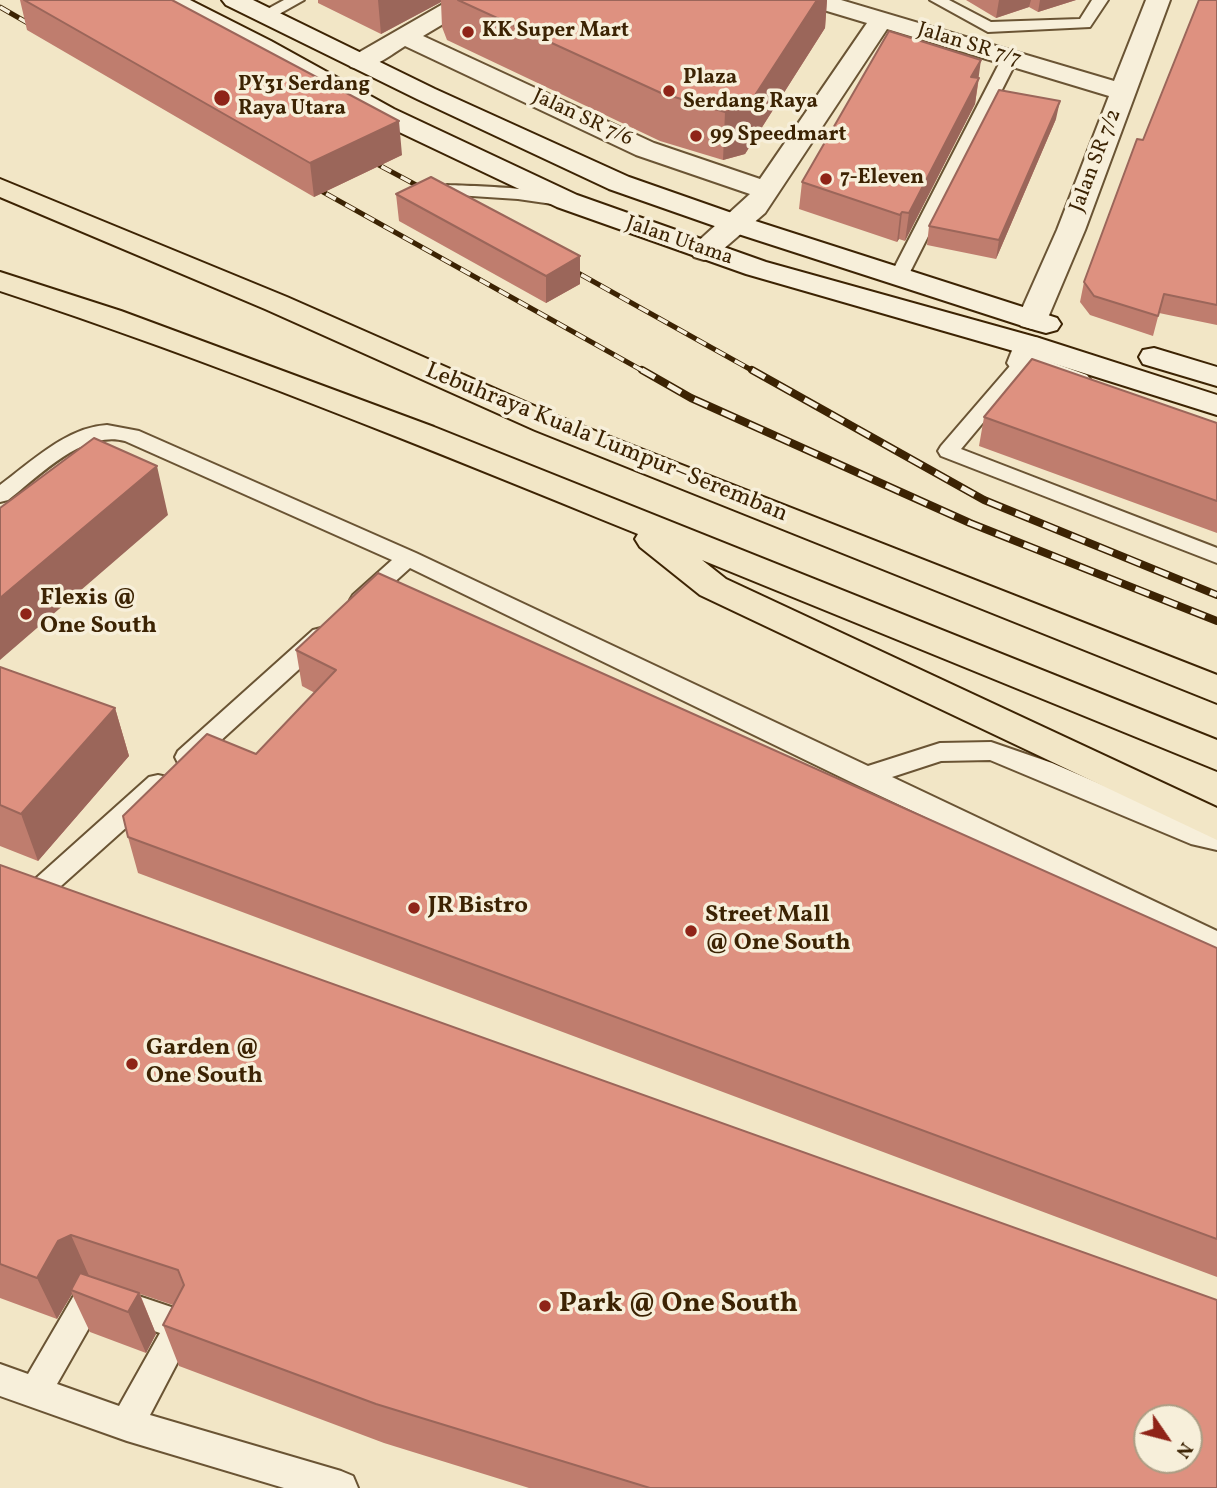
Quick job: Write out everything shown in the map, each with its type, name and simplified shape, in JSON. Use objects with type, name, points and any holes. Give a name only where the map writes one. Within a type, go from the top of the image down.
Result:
[{"type":"highway","name":"Lebuhraya Kuala Lumpur–Seremban","points":[[0,187],[276,303],[546,423],[1217,690]]},
{"type":"highway","points":[[0,281],[149,331],[423,434],[1217,756]]},
{"type":"highway","points":[[618,512],[713,587],[1217,825]]},
{"type":"street","name":"Jalan Utama","points":[[172,0],[262,46],[385,115],[566,201],[704,251],[1028,343],[1217,405]]},
{"type":"street","name":"Jalan Utama","points":[[234,0],[578,165],[736,224],[900,276],[1028,343],[1217,377]]},
{"type":"street","points":[[360,62],[467,0]]},
{"type":"street","name":"Jalan SR 7/2","points":[[1028,343],[1158,0]]},
{"type":"street","name":"Jalan SR 7/7","points":[[829,2],[1123,92]]},
{"type":"street","points":[[704,251],[755,207],[881,20]]},
{"type":"street","name":"Jalan SR 7/6","points":[[403,36],[645,149],[765,190]]},
{"type":"street","points":[[1028,343],[1217,430]]},
{"type":"lane","points":[[267,15],[296,0]]},
{"type":"lane","points":[[938,0],[988,27],[1085,24],[1100,0]]},
{"type":"lane","points":[[900,276],[1010,58]]},
{"type":"lane","points":[[447,190],[518,194],[566,201]]},
{"type":"lane","points":[[1028,343],[948,452],[1217,555]]},
{"type":"lane","points":[[0,495],[82,438],[97,432],[112,431],[132,436],[408,558],[1217,943]]},
{"type":"lane","points":[[134,461],[183,460]]},
{"type":"lane","points":[[45,888],[408,558]]},
{"type":"lane","points":[[864,777],[940,752],[991,751],[1043,770],[1148,817],[1217,841]]},
{"type":"lane","points":[[35,1392],[91,1295],[181,1325],[127,1425]]},
{"type":"lane","points":[[0,1380],[127,1425],[341,1488]]},
{"type":"building","points":[[24,0],[172,0],[399,121],[310,163]]},
{"type":"building","points":[[458,0],[817,0],[748,106],[725,112],[661,93]]},
{"type":"building","points":[[1199,0],[1217,0],[1217,305],[1164,294],[1158,316],[1094,296],[1084,282],[1137,139],[1143,140]]},
{"type":"building","points":[[889,31],[981,60],[971,77],[979,78],[909,213],[902,212],[900,215],[802,182]]},
{"type":"building","points":[[999,90],[1060,101],[999,240],[929,226]]},
{"type":"building","points":[[431,177],[580,256],[546,276],[396,194]]},
{"type":"building","points":[[1032,359],[1217,423],[1217,501],[984,417]]},
{"type":"building","points":[[94,438],[157,466],[0,598],[0,508]]},
{"type":"building","name":"Street Mall @ One South","points":[[378,573],[1217,948],[1217,1239],[128,837],[123,816],[207,734],[256,754],[336,670],[296,650]]},
{"type":"building","points":[[0,667],[115,708],[21,814],[0,805]]},
{"type":"building","points":[[0,865],[1217,1300],[1217,1488],[650,1488],[376,1404],[163,1325],[184,1285],[178,1270],[71,1235],[58,1241],[37,1278],[0,1264]]},
{"type":"building","points":[[80,1273],[139,1293],[128,1312],[71,1290]]},
{"type":"railway","points":[[0,7],[40,30]]},
{"type":"railway","points":[[362,156],[433,194]]},
{"type":"railway","points":[[307,183],[645,372]]},
{"type":"railway","points":[[562,264],[755,372]]},
{"type":"railway","points":[[642,370],[691,398],[970,523],[1217,621]]},
{"type":"railway","points":[[752,370],[984,500],[1217,595]]},
{"type":"place","name":"KK Super Mart","points":[[468,32]]},
{"type":"place","name":"Plaza Serdang Raya","points":[[669,91]]},
{"type":"place","name":"PY31 Serdang Raya Utara","points":[[222,98]]},
{"type":"place","name":"99 Speedmart","points":[[696,136]]},
{"type":"place","name":"7-Eleven","points":[[826,179]]},
{"type":"place","name":"Flexis @ One South","points":[[26,614]]},
{"type":"place","name":"JR Bistro","points":[[414,908]]},
{"type":"place","name":"Street Mall @ One South","points":[[691,931]]},
{"type":"place","name":"Garden @ One South","points":[[132,1064]]},
{"type":"place","name":"Park @ One South","points":[[545,1306]]}]
